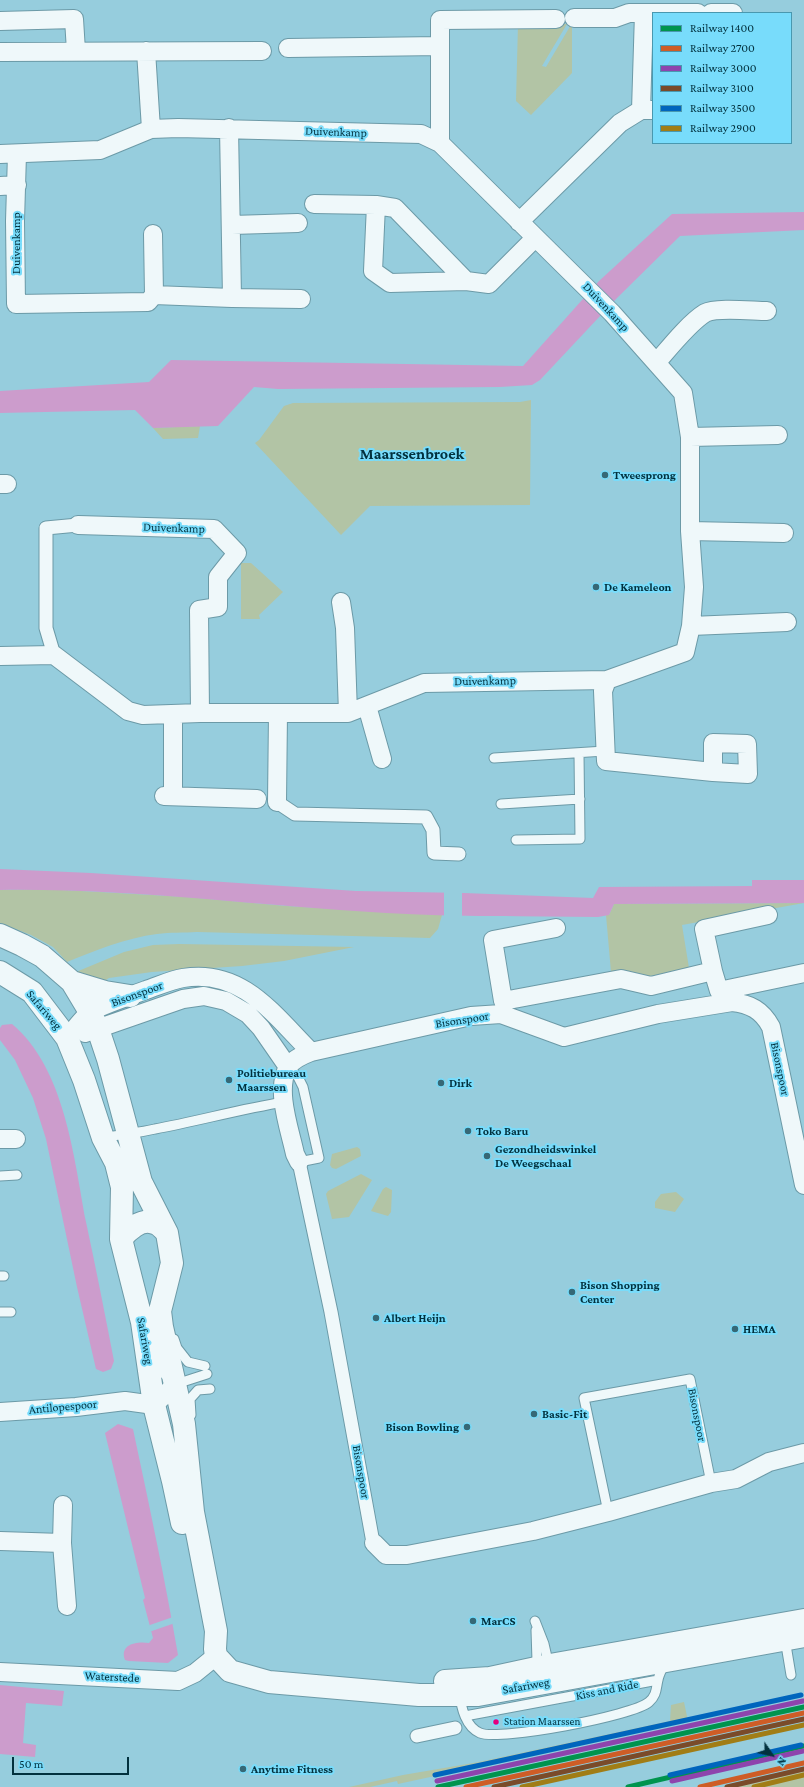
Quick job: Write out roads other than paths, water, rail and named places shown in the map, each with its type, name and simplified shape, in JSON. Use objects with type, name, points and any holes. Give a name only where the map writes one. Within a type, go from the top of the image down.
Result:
[{"type":"street","points":[[574,18],[615,18],[629,12],[652,13]]},
{"type":"street","points":[[519,222],[620,123],[647,110],[644,13]]},
{"type":"street","points":[[0,21],[74,19],[76,52]]},
{"type":"street","points":[[440,143],[440,20],[556,19]]},
{"type":"street","points":[[288,48],[440,46]]},
{"type":"street","points":[[146,51],[151,129]]},
{"type":"street","points":[[0,52],[262,51]]},
{"type":"street","points":[[229,128],[232,225],[232,298]]},
{"type":"street","name":"Duivenkamp","points":[[200,713],[199,610],[218,607],[218,577],[237,553],[214,529],[78,525],[46,528],[46,628],[54,655],[128,711],[143,714],[348,713],[424,683],[607,680],[685,652],[691,626],[694,587],[690,531],[690,437],[683,393],[657,362],[586,286],[535,238],[440,143],[421,134],[229,128],[151,129],[100,150],[9,154],[8,185],[15,221],[16,304],[148,302],[154,295],[301,299]]},
{"type":"street","points":[[314,204],[376,205],[395,208],[466,281]]},
{"type":"street","points":[[376,205],[373,271],[390,282],[466,281],[489,284],[535,238]]},
{"type":"street","points":[[232,225],[298,223]]},
{"type":"street","points":[[153,234],[154,295]]},
{"type":"street","points":[[657,362],[683,333],[706,312],[730,310],[767,311]]},
{"type":"street","points":[[690,437],[778,435]]},
{"type":"street","points":[[690,531],[784,533]]},
{"type":"street","points":[[341,602],[346,628],[348,713]]},
{"type":"street","points":[[691,626],[787,622]]},
{"type":"street","points":[[0,656],[54,655]]},
{"type":"street","points":[[607,680],[604,691],[606,761],[713,772]]},
{"type":"street","points":[[367,706],[382,759]]},
{"type":"street","points":[[278,713],[277,802],[295,814],[426,817],[433,830],[434,854],[459,854]]},
{"type":"street","points":[[173,714],[168,796],[257,799]]},
{"type":"street","points":[[768,915],[704,929],[718,991],[804,973]]},
{"type":"street","name":"Bisonspoor","points":[[556,928],[493,940],[503,1000],[621,979],[651,986],[713,971]]},
{"type":"street","name":"Safariweg","points":[[0,936],[42,956],[72,982],[94,1021],[108,1059],[141,1182],[168,1233],[172,1263],[160,1311],[172,1374],[176,1384],[188,1450],[193,1512],[216,1631],[215,1652]]},
{"type":"street","name":"Safariweg","points":[[0,972],[32,992],[67,1038],[84,1080],[104,1138],[116,1163],[122,1187],[121,1239],[137,1298],[152,1380],[154,1405],[173,1482],[205,1637],[230,1671],[269,1682],[338,1689],[419,1695],[459,1688],[478,1695],[540,1673],[665,1661],[794,1630]]},
{"type":"street","name":"Bisonspoor","points":[[94,1021],[130,996],[182,978],[205,976],[230,982],[254,996],[280,1019],[311,1052]]},
{"type":"street","points":[[72,982],[105,992],[130,996]]},
{"type":"street","points":[[651,986],[658,1014]]},
{"type":"street","name":"Bisonspoor","points":[[94,1021],[183,999],[204,996],[226,1001],[248,1014],[261,1028],[288,1067]]},
{"type":"street","name":"Bisonspoor","points":[[804,1185],[771,1027],[765,1016],[755,1008],[743,1003],[732,1002],[658,1014],[564,1037],[501,1014],[471,1016],[311,1052],[298,1057],[288,1067],[282,1086],[295,1154],[330,1312],[372,1537],[374,1543],[386,1555],[407,1555],[533,1531],[711,1483],[736,1479],[769,1462],[804,1454]]},
{"type":"street","name":"Safariweg","points":[[67,1038],[94,1021]]},
{"type":"street","points":[[121,1239],[129,1229],[144,1222],[154,1222],[168,1233]]},
{"type":"street","points":[[125,1401],[152,1380]]},
{"type":"street","points":[[154,1405],[176,1384]]},
{"type":"street","name":"Antilopespoor","points":[[0,1412],[76,1407],[125,1401],[154,1405]]},
{"type":"street","points":[[63,1505],[62,1543],[66,1606]]},
{"type":"street","points":[[0,1541],[62,1543]]},
{"type":"street","name":"Waterstede","points":[[0,1672],[178,1681],[195,1672],[215,1652]]},
{"type":"street","points":[[417,1736],[456,1728]]},
{"type":"lane","points":[[494,758],[605,752]]},
{"type":"lane","points":[[516,840],[580,839],[579,754]]},
{"type":"lane","points":[[501,804],[580,799]]},
{"type":"lane","points":[[288,1067],[298,1077],[303,1087],[319,1158],[298,1162]]},
{"type":"lane","points":[[104,1138],[154,1129],[246,1108],[284,1102]]},
{"type":"lane","points":[[0,1176],[17,1175]]},
{"type":"lane","name":"Safariweg","points":[[164,1293],[177,1348],[188,1362],[206,1370],[176,1384]]},
{"type":"lane","points":[[137,1298],[148,1320],[157,1368],[176,1384]]},
{"type":"lane","points":[[0,1312],[11,1312]]},
{"type":"lane","name":"Bisonspoor","points":[[608,1512],[584,1398],[690,1379],[711,1483]]},
{"type":"lane","points":[[188,1450],[193,1431],[190,1399],[198,1390],[210,1389]]},
{"type":"lane","points":[[791,1675],[794,1630]]},
{"type":"lane","points":[[459,1688],[460,1702],[465,1716],[471,1728],[481,1734],[494,1735],[567,1726],[608,1718],[649,1702],[657,1691],[665,1661]]},
{"type":"lane","name":"Kiss and Ride","points":[[465,1716],[556,1700],[665,1661]]},
{"type":"rail line","name":"3500","points":[[435,1775],[801,1695]]},
{"type":"rail line","name":"3000","points":[[437,1781],[803,1701]]},
{"type":"rail line","name":"1400","points":[[438,1787],[804,1707]]},
{"type":"rail line","name":"2700","points":[[466,1787],[804,1713]]},
{"type":"rail line","name":"3100","points":[[494,1787],[804,1719]]},
{"type":"rail line","name":"2900","points":[[522,1787],[804,1725]]},
{"type":"rail line","name":"3500","points":[[670,1775],[801,1745]]},
{"type":"rail line","name":"1400","points":[[628,1787],[804,1746]]},
{"type":"rail line","name":"3000","points":[[672,1781],[803,1751]]},
{"type":"rail line","name":"2700","points":[[700,1787],[804,1763]]},
{"type":"rail line","name":"3100","points":[[727,1787],[804,1769]]},
{"type":"rail line","name":"2900","points":[[754,1787],[804,1775]]},
{"type":"place","name":"Tweesprong","points":[[605,475]]},
{"type":"place","name":"De Kameleon","points":[[596,587]]},
{"type":"place","name":"Politiebureau Maarssen","points":[[229,1080]]},
{"type":"place","name":"Dirk","points":[[441,1083]]},
{"type":"place","name":"Toko Baru","points":[[468,1131]]},
{"type":"place","name":"Gezondheidswinkel De Weegschaal","points":[[487,1156]]},
{"type":"place","name":"Bison Shopping Center","points":[[572,1292]]},
{"type":"place","name":"Albert Heijn","points":[[376,1318]]},
{"type":"place","name":"HEMA","points":[[735,1329]]},
{"type":"place","name":"Basic-Fit","points":[[534,1414]]},
{"type":"place","name":"Bison Bowling","points":[[467,1427]]},
{"type":"place","name":"MarCS","points":[[473,1621]]},
{"type":"place","name":"Station Maarssen","points":[[496,1722]]},
{"type":"place","name":"Anytime Fitness","points":[[243,1769]]},
{"type":"district","name":"Maarssenbroek","points":[[412,454]]}]
